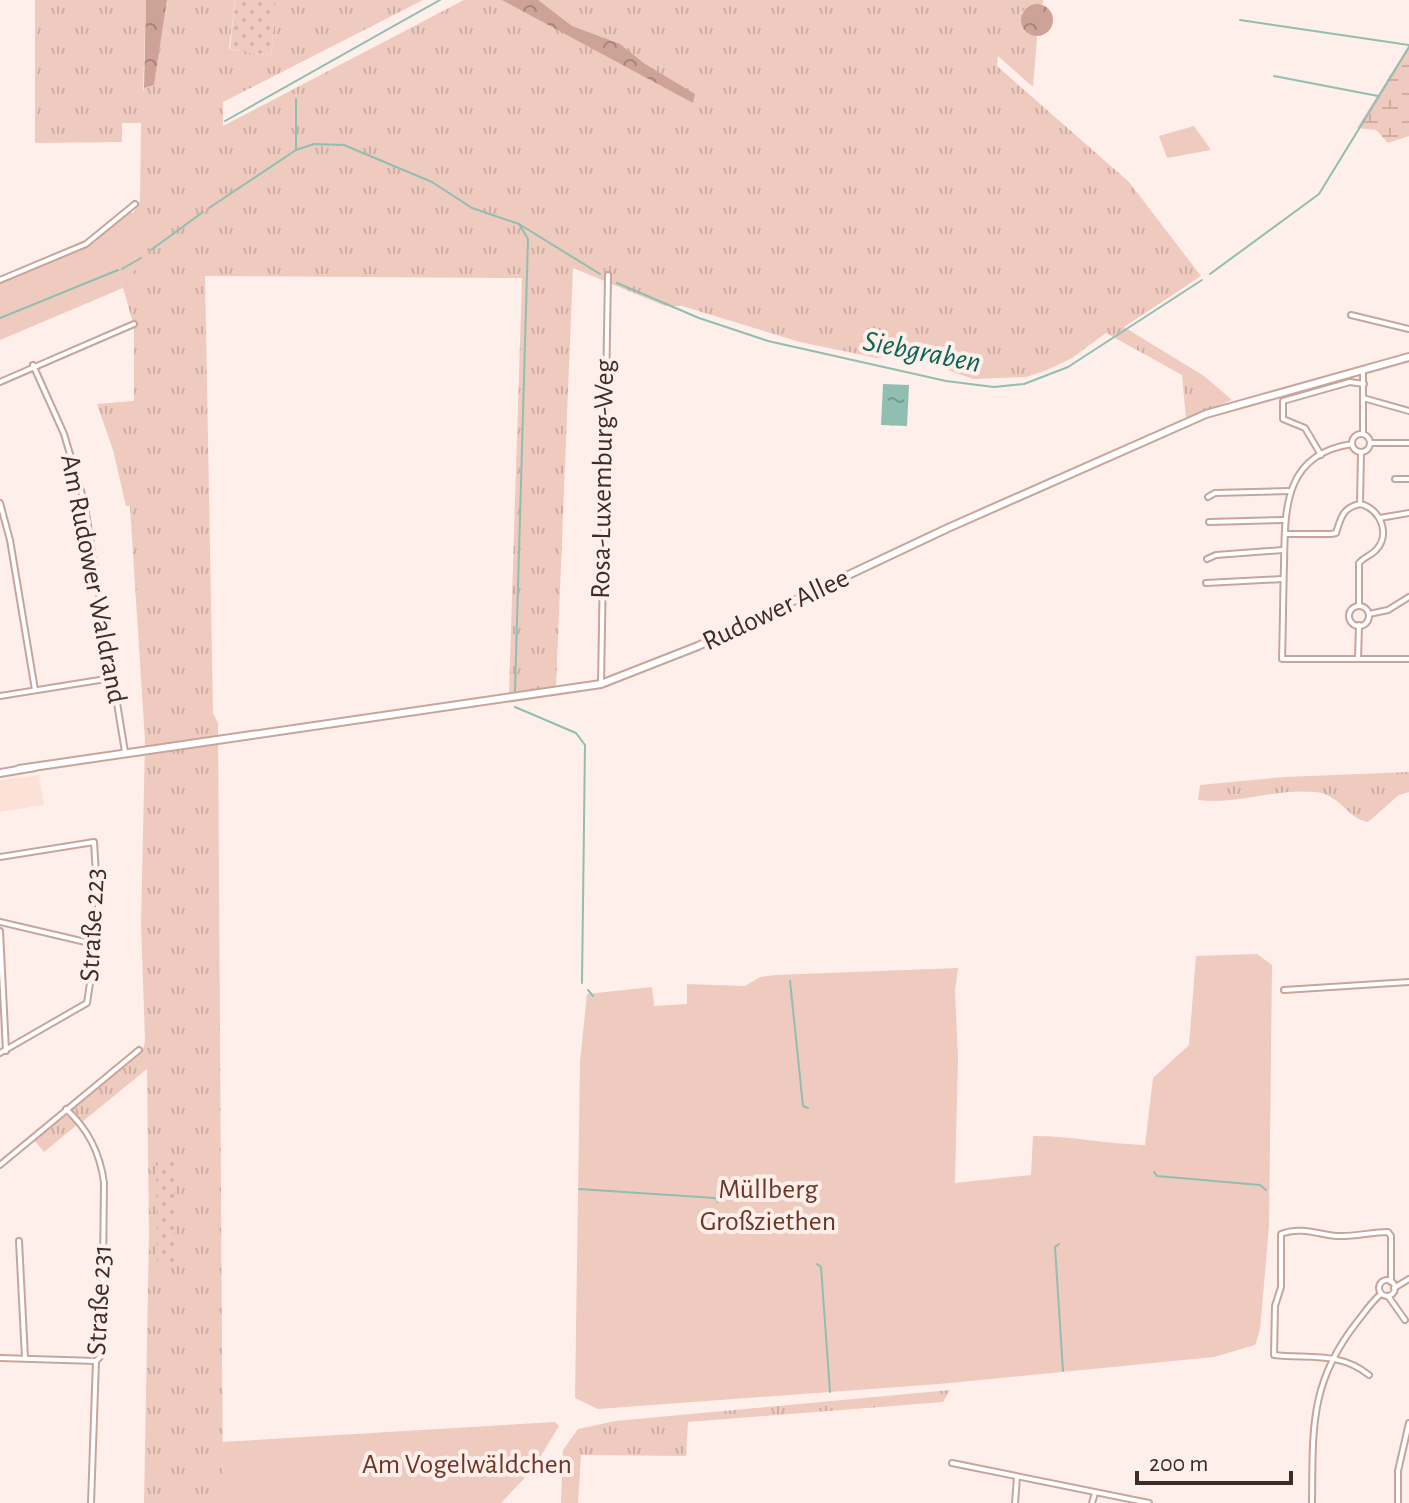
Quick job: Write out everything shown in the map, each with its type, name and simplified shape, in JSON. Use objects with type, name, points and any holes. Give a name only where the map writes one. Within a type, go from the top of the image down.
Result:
[{"type":"street","points":[[0,280],[86,244],[135,204]]},
{"type":"street","name":"Rosa-Luxemburg-Weg","points":[[601,684],[608,275]]},
{"type":"street","points":[[1351,315],[1409,329]]},
{"type":"street","points":[[0,382],[33,365],[134,324]]},
{"type":"street","name":"Rudower Allee","points":[[0,773],[125,752],[601,684],[711,640],[948,528],[1206,414],[1409,357]]},
{"type":"street","name":"Am Rudower Waldrand","points":[[33,365],[60,422],[78,475],[125,752]]},
{"type":"street","points":[[1363,369],[1363,434],[1370,443]]},
{"type":"street","points":[[1321,455],[1305,428],[1283,419],[1283,401],[1350,382],[1364,384]]},
{"type":"street","points":[[1363,398],[1409,411]]},
{"type":"street","points":[[1352,444],[1354,436],[1363,434]]},
{"type":"street","points":[[1360,504],[1361,452],[1370,443],[1409,443]]},
{"type":"street","points":[[1352,444],[1321,455],[1304,468],[1290,491],[1284,520],[1282,659],[1409,659]]},
{"type":"street","points":[[1352,444],[1361,452]]},
{"type":"street","points":[[1395,479],[1409,479]]},
{"type":"street","points":[[1208,497],[1215,493],[1290,491]]},
{"type":"street","points":[[0,503],[10,540],[35,690]]},
{"type":"street","points":[[1284,534],[1336,533],[1343,512],[1360,504],[1375,510],[1380,518],[1380,544],[1359,563],[1359,606]]},
{"type":"street","points":[[1380,518],[1409,513]]},
{"type":"street","points":[[1209,522],[1284,520]]},
{"type":"street","points":[[1207,559],[1216,555],[1284,550]]},
{"type":"street","points":[[1206,583],[1283,579]]},
{"type":"street","points":[[1369,614],[1388,610],[1409,597]]},
{"type":"street","points":[[1359,606],[1369,614]]},
{"type":"street","points":[[1359,606],[1352,609],[1349,617],[1359,625]]},
{"type":"street","points":[[1359,625],[1367,621],[1369,614]]},
{"type":"street","points":[[1358,659],[1359,625]]},
{"type":"street","points":[[0,696],[112,678]]},
{"type":"street","name":"Straße 223","points":[[0,857],[94,842],[99,893],[87,1003],[3,1052]]},
{"type":"street","points":[[0,923],[94,944]]},
{"type":"street","points":[[0,931],[3,1052]]},
{"type":"street","points":[[1284,990],[1409,982]]},
{"type":"street","points":[[0,1165],[139,1050]]},
{"type":"street","name":"Straße 231","points":[[66,1109],[84,1127],[102,1169],[102,1355],[96,1361],[91,1503]]},
{"type":"street","points":[[1369,1375],[1359,1366],[1331,1358],[1274,1355],[1275,1306],[1281,1287],[1281,1234],[1325,1232],[1332,1236],[1359,1236],[1364,1232],[1388,1232],[1391,1236],[1391,1282],[1394,1288]]},
{"type":"street","points":[[19,1241],[25,1358]]},
{"type":"street","points":[[1312,1503],[1313,1417],[1331,1358],[1384,1295],[1409,1279]]},
{"type":"street","points":[[1391,1282],[1381,1283],[1384,1295],[1405,1320]]},
{"type":"street","points":[[0,1358],[96,1361]]},
{"type":"street","points":[[1398,1503],[1398,1471],[1409,1423]]},
{"type":"street","points":[[952,1463],[1149,1503]]},
{"type":"street","points":[[1015,1503],[1017,1477]]},
{"type":"street","points":[[1092,1503],[1095,1493]]},
{"type":"shaded area","points":[[39,775],[44,805],[0,812],[0,780]]},
{"type":"green space","points":[[35,0],[146,0],[143,92],[144,88],[154,84],[167,0],[235,0],[229,49],[271,56],[276,0],[423,0],[223,102],[223,126],[464,0],[1043,0],[1043,4],[1027,7],[1021,13],[1029,31],[1037,37],[1033,87],[998,56],[997,66],[1129,182],[1201,276],[1124,327],[1204,376],[1232,400],[1186,419],[1182,375],[1106,333],[1072,358],[1047,370],[1026,377],[973,379],[912,357],[898,354],[877,358],[800,342],[682,306],[665,306],[573,268],[556,688],[509,694],[522,278],[205,276],[213,713],[218,723],[223,1503],[144,1503],[149,1235],[147,1069],[82,1122],[68,1109],[144,1047],[145,1040],[141,925],[145,741],[130,506],[126,506],[113,450],[97,404],[134,401],[134,326],[121,281],[149,216],[132,215],[140,201],[141,123],[122,123],[122,142],[35,143]]},
{"type":"green space","points":[[146,0],[167,0],[154,85],[144,88]]},
{"type":"green space","points":[[235,0],[276,0],[271,56],[230,49]]},
{"type":"green space","points":[[502,0],[538,0],[572,26],[620,44],[645,64],[695,94],[693,103]]},
{"type":"green space","points":[[1037,4],[1048,9],[1053,20],[1048,31],[1037,36],[1026,31],[1021,20],[1026,9]]},
{"type":"green space","points":[[1409,45],[1409,136],[1388,143],[1376,130],[1357,128]]},
{"type":"green space","points":[[1194,126],[1211,150],[1167,158],[1159,136]]},
{"type":"green space","points":[[127,212],[149,215],[142,265],[121,281],[123,288],[0,340],[0,282],[92,243]]},
{"type":"green space","points":[[1409,772],[1409,792],[1399,795],[1368,822],[1355,817],[1332,798],[1316,792],[1198,800],[1200,785],[1284,777]]},
{"type":"green space","name":"Müllberg Großziethen","points":[[1257,954],[1272,965],[1269,1226],[1260,1330],[1255,1345],[1214,1357],[939,1384],[598,1409],[575,1398],[580,1062],[587,994],[652,987],[654,1006],[687,1004],[687,984],[745,986],[760,977],[775,975],[958,968],[955,991],[958,1057],[955,1183],[1031,1175],[1033,1136],[1145,1145],[1153,1078],[1189,1045],[1196,956]]},
{"type":"green space","points":[[62,1116],[69,1116],[78,1124],[44,1152],[33,1139]]},
{"type":"green space","points":[[156,1159],[174,1159],[174,1266],[157,1265]]},
{"type":"green space","points":[[950,1390],[943,1402],[688,1422],[686,1456],[581,1455],[578,1503],[561,1503],[563,1450],[578,1429],[615,1421]]},
{"type":"green space","name":"Am Vogelwäldchen","points":[[555,1422],[559,1426],[533,1469],[501,1503],[223,1503],[222,1442]]},
{"type":"water","points":[[883,384],[909,385],[907,426],[881,425]]},
{"type":"waterway","points":[[225,121],[440,0]]},
{"type":"waterway","points":[[1240,20],[1409,45]]},
{"type":"waterway","name":"Siebgraben","points":[[1210,274],[1319,194],[1409,47]]},
{"type":"waterway","points":[[1274,76],[1378,96]]},
{"type":"waterway","points":[[296,99],[296,150]]},
{"type":"waterway","name":"Siebgraben","points":[[209,208],[296,150],[314,144],[344,145],[432,182],[472,208],[519,224],[600,274]]},
{"type":"waterway","name":"Siebgraben","points":[[151,250],[203,212]]},
{"type":"waterway","points":[[515,691],[528,239],[519,224]]},
{"type":"waterway","name":"Siebgraben","points":[[122,269],[141,258]]},
{"type":"waterway","points":[[0,318],[118,270]]},
{"type":"waterway","name":"Siebgraben","points":[[617,283],[699,318],[768,341],[946,381],[994,387],[1024,384],[1068,367],[1202,280]]},
{"type":"waterway","points":[[515,707],[576,733],[585,745],[582,983]]},
{"type":"waterway","points":[[790,981],[803,1106],[808,1108]]},
{"type":"waterway","points":[[588,990],[593,996]]},
{"type":"waterway","points":[[1154,1172],[1157,1176],[1260,1185],[1266,1190]]},
{"type":"waterway","points":[[579,1189],[715,1198],[718,1202]]},
{"type":"waterway","points":[[1059,1244],[1055,1247],[1063,1371]]},
{"type":"waterway","points":[[817,1264],[821,1267],[830,1392]]}]
